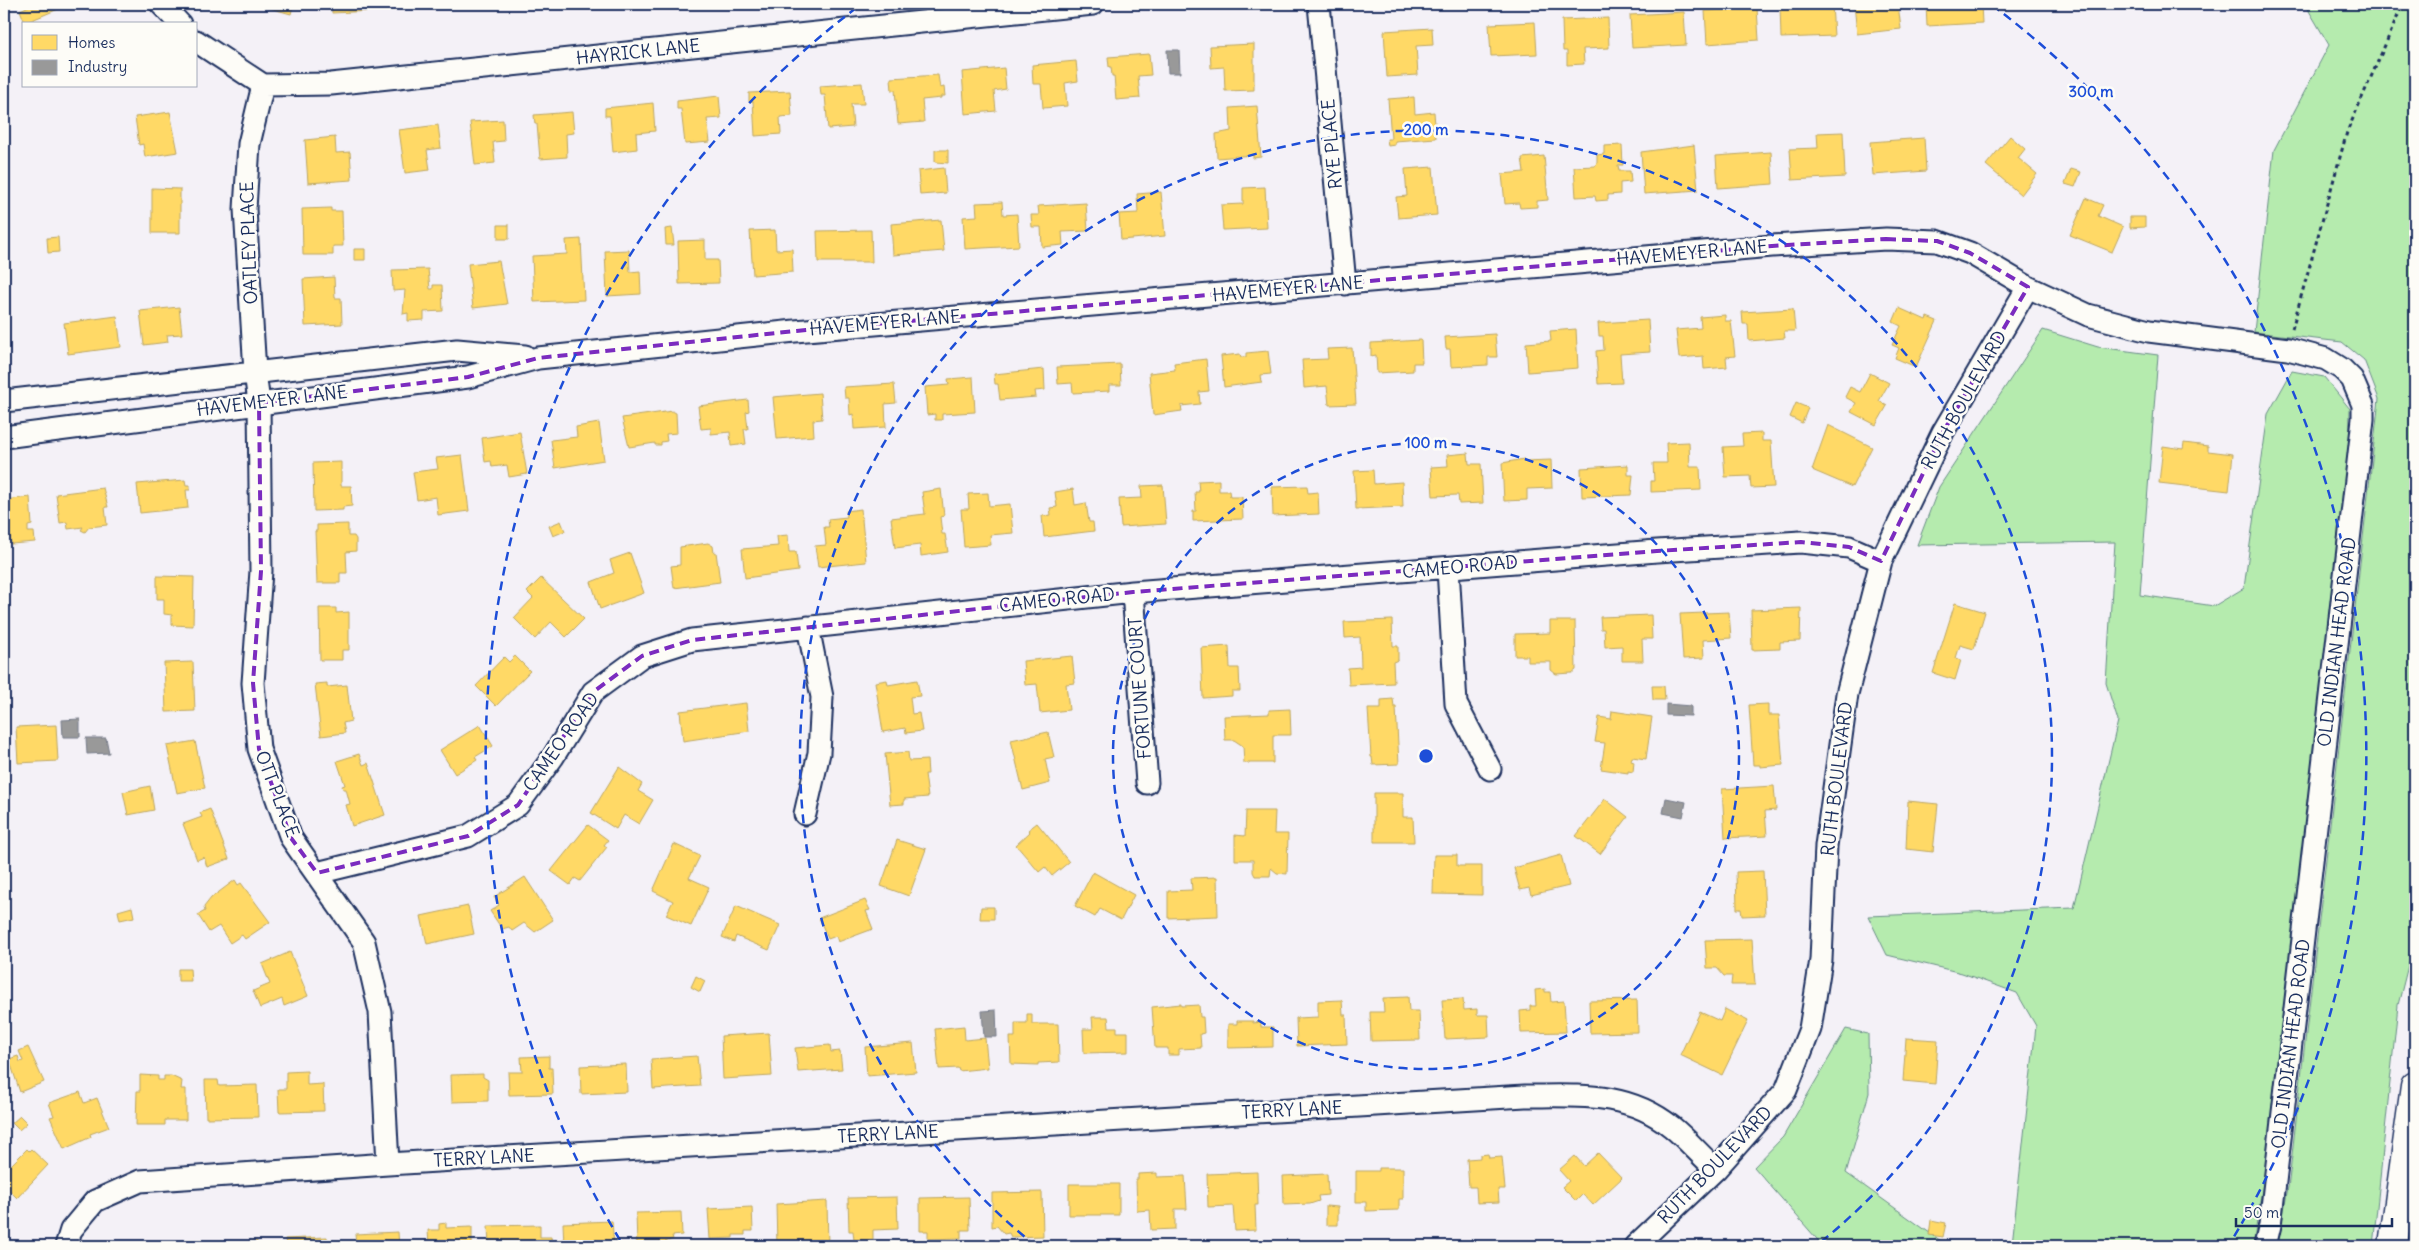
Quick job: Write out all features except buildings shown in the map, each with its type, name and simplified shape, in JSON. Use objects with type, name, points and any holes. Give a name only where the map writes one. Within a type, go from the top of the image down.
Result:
[{"type":"highway","points":[[2393,1246],[2415,1086]]},
{"type":"street","points":[[161,4],[178,22]]},
{"type":"street","name":"HAYRICK LANE","points":[[263,85],[331,84],[1093,4]]},
{"type":"street","name":"RYE PLACE","points":[[1319,4],[1345,284]]},
{"type":"street","points":[[198,42],[263,85]]},
{"type":"street","name":"OATLEY PLACE","points":[[259,402],[255,372],[245,209],[249,144],[263,85]]},
{"type":"street","name":"HAVEMEYER LANE","points":[[4,437],[259,402],[468,377],[538,358],[795,331],[1772,246],[1918,239],[1937,241],[1970,253],[2028,287]]},
{"type":"street","name":"OLD INDIAN HEAD ROAD","points":[[2028,287],[2088,315],[2126,326],[2288,349],[2320,357],[2342,369],[2352,379],[2363,405],[2363,419],[2270,1225],[2265,1246]]},
{"type":"street","name":"RUTH BOULEVARD","points":[[1635,1246],[1716,1170],[1786,1090],[1810,1029],[1821,960],[1826,846],[1847,694],[1881,562],[1944,432],[2028,287]]},
{"type":"street","name":"HAVEMEYER LANE","points":[[4,401],[457,350],[538,358]]},
{"type":"street","name":"OTT PLACE","points":[[259,402],[261,571],[253,682],[259,749],[291,838],[364,942],[380,1012],[388,1164]]},
{"type":"street","name":"CAMEO ROAD","points":[[317,874],[468,836],[518,805],[554,757],[593,692],[642,656],[692,640],[1133,592],[1801,542],[1849,547],[1881,562]]},
{"type":"street","points":[[1448,568],[1456,704],[1490,769]]},
{"type":"street","name":"FORTUNE COURT","points":[[1133,592],[1148,783]]},
{"type":"street","points":[[805,814],[819,753],[822,698],[808,627]]},
{"type":"street","name":"TERRY LANE","points":[[66,1246],[72,1230],[96,1201],[140,1181],[388,1164],[1544,1096],[1601,1096],[1637,1106],[1672,1127],[1716,1170]]},
{"type":"path","points":[[2288,349],[2296,310],[2347,132],[2403,4]]},
{"type":"highlighted area","points":[[1886,239],[1937,241],[1970,253],[2028,287],[1943,432],[1881,561],[1849,547],[1801,542],[1657,551],[1133,592],[692,640],[642,656],[593,692],[518,805],[468,836],[317,873],[291,838],[259,749],[253,683],[261,571],[259,403],[468,377],[538,358],[795,331],[1772,246]]},
{"type":"green space","points":[[2305,4],[2415,4],[2415,938],[2398,1005],[2373,1246],[2278,1246],[2289,1181],[2379,399],[2364,360],[2342,342],[2254,332],[2274,150],[2329,45]]},
{"type":"green space","points":[[2043,330],[2098,347],[2158,355],[2140,595],[2214,606],[2244,588],[2268,414],[2292,371],[2324,377],[2350,409],[2349,463],[2270,1139],[2253,1246],[2009,1246],[2012,1244],[2036,1026],[2017,993],[1962,973],[1887,955],[1868,916],[2074,908],[2118,721],[2106,683],[2115,542],[1917,545],[1939,487]]},
{"type":"green space","points":[[1846,1029],[1868,1034],[1869,1093],[1846,1173],[1948,1246],[1823,1246],[1754,1167],[1783,1137]]}]
